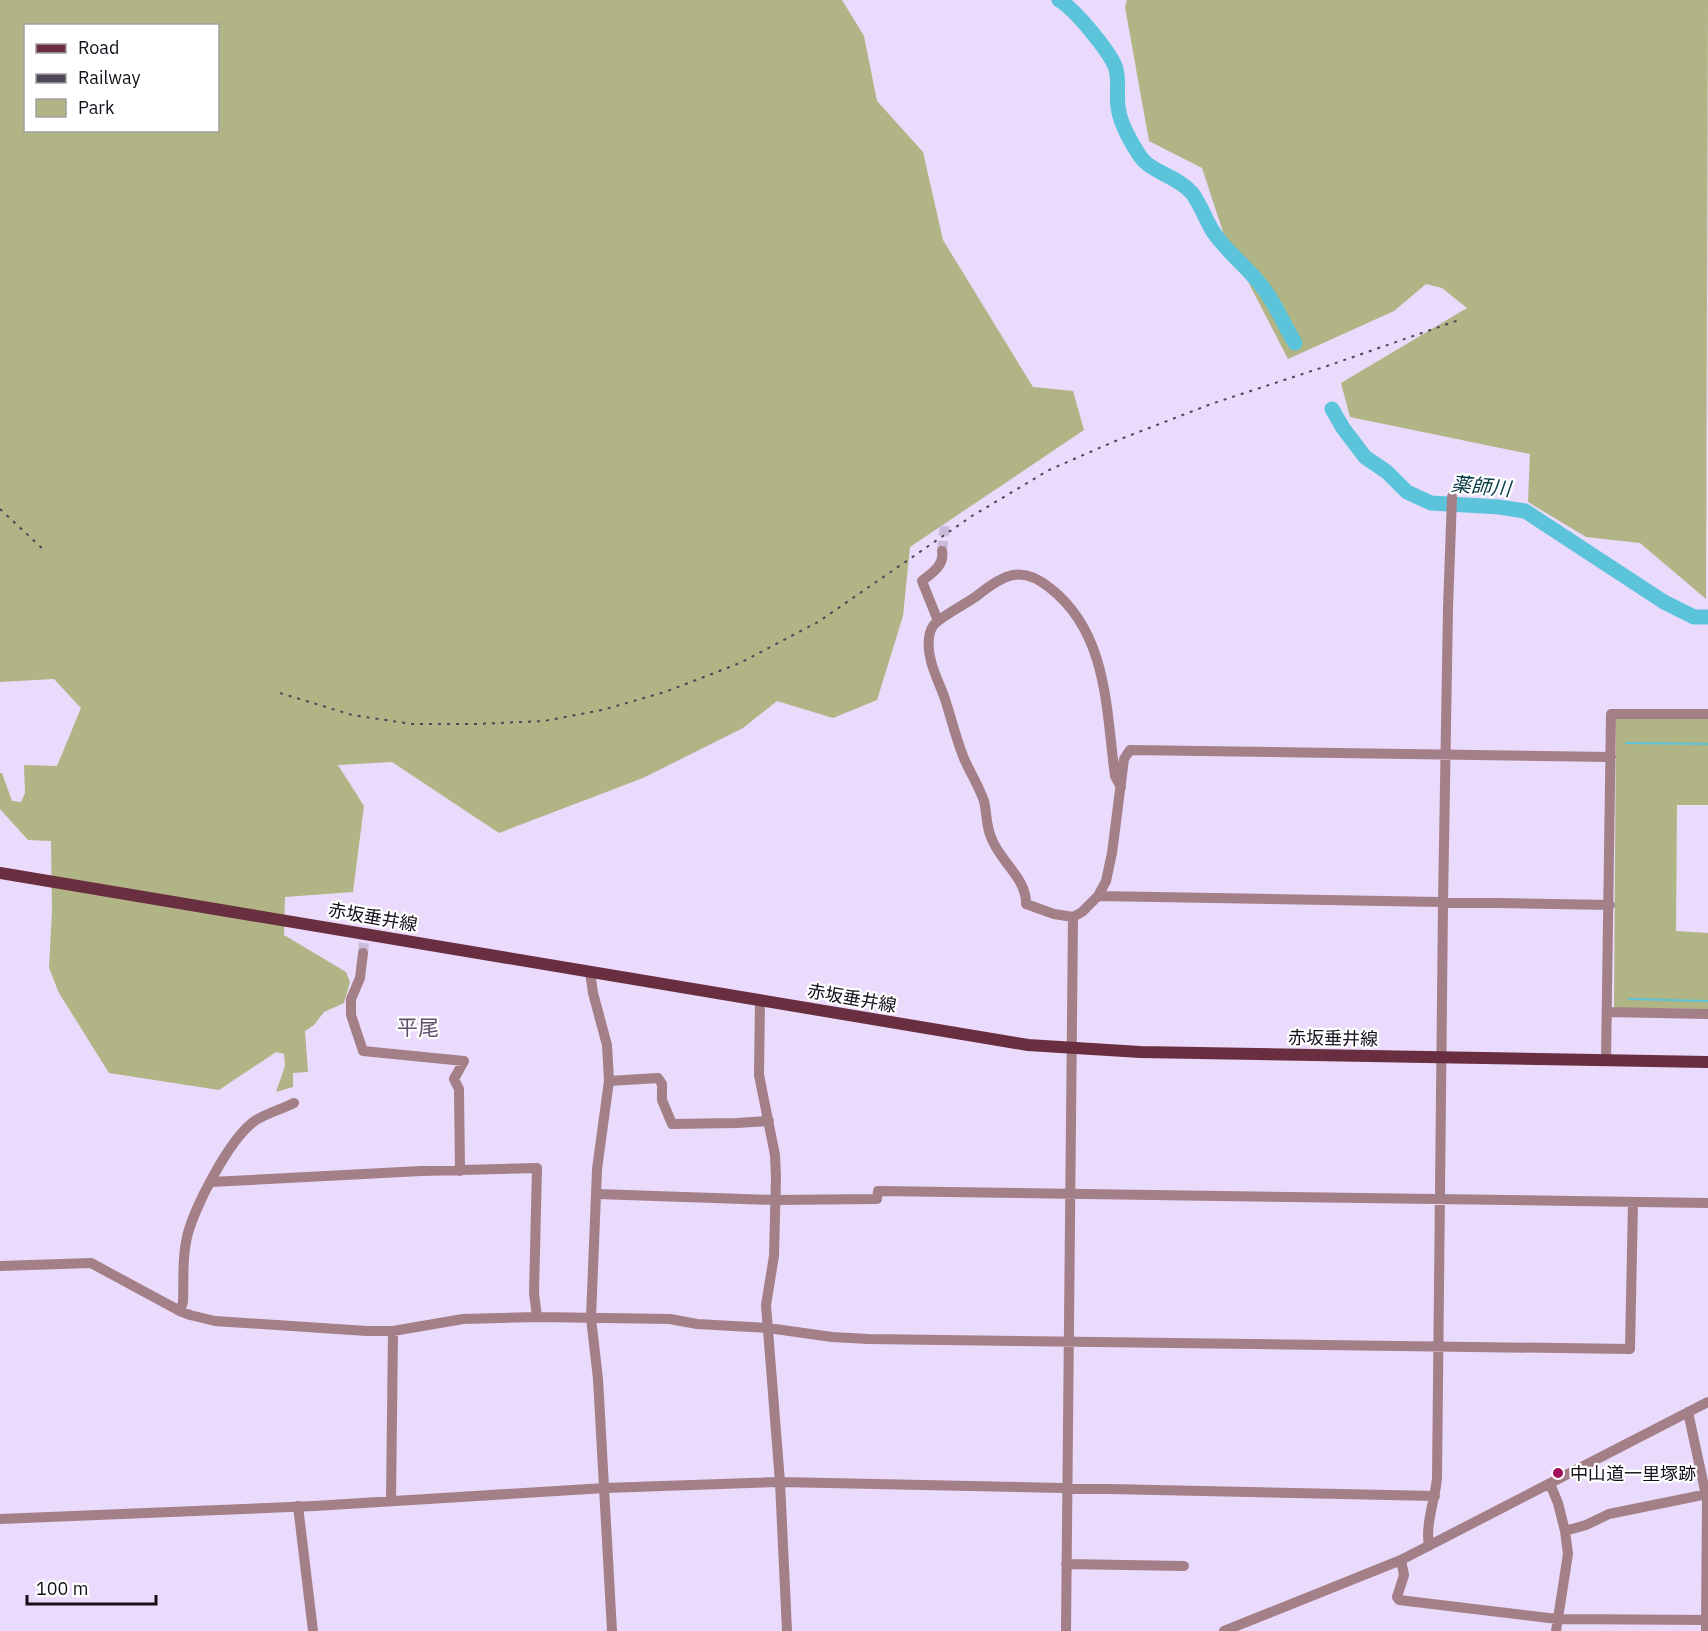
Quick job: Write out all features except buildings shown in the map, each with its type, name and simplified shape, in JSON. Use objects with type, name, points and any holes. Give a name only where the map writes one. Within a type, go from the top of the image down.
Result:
[{"type":"main road","name":"赤坂垂井線","points":[[0,873],[996,1040],[1140,1052],[1708,1062]]},
{"type":"street","points":[[1429,1546],[1427,1536],[1436,1496],[1445,756],[1452,497]]},
{"type":"street","points":[[938,621],[922,581],[941,563],[942,551]]},
{"type":"street","points":[[1121,787],[1114,776],[1104,686],[1091,642],[1078,618],[1055,591],[1029,575],[1012,574],[991,584],[934,625],[930,635],[931,661],[963,756],[984,801],[990,836],[1002,858],[1021,883],[1025,891],[1026,904],[1054,914],[1073,917],[1082,912],[1098,896],[1106,881],[1112,853],[1121,787],[1124,759],[1130,750],[1611,757]]},
{"type":"street","points":[[1606,1060],[1611,714],[1708,714]]},
{"type":"street","points":[[1098,896],[1610,905]]},
{"type":"street","points":[[1066,1631],[1073,917]]},
{"type":"street","points":[[363,953],[360,978],[351,999],[351,1015],[363,1051],[464,1061],[454,1079],[459,1089],[460,1171]]},
{"type":"street","points":[[590,972],[593,993],[607,1045],[609,1081],[597,1169],[591,1318],[598,1379],[612,1631]]},
{"type":"street","points":[[760,1001],[759,1075],[776,1166],[774,1256],[766,1305],[780,1482],[787,1631]]},
{"type":"street","points":[[1608,1012],[1708,1014]]},
{"type":"street","points":[[609,1081],[658,1078],[662,1084],[662,1100],[672,1124],[769,1120]]},
{"type":"street","points":[[180,1311],[183,1302],[186,1243],[192,1219],[211,1182],[227,1155],[255,1121],[294,1103]]},
{"type":"street","points":[[211,1182],[537,1168],[534,1284],[537,1317]]},
{"type":"street","points":[[597,1194],[774,1200],[877,1199],[878,1191],[1708,1203]]},
{"type":"street","points":[[0,1266],[91,1263],[180,1311],[215,1321],[367,1331],[393,1331],[463,1319],[537,1317],[670,1319],[697,1324],[768,1328],[841,1338],[1630,1349],[1633,1202]]},
{"type":"street","points":[[391,1500],[393,1331]]},
{"type":"street","points":[[1224,1631],[1401,1560],[1708,1402]]},
{"type":"street","points":[[1401,1560],[1404,1575],[1396,1597],[1399,1600],[1556,1625],[1707,1624],[1707,1494],[1688,1412]]},
{"type":"street","points":[[0,1519],[298,1506],[605,1488],[780,1482],[1067,1490],[1436,1496]]},
{"type":"street","points":[[1550,1484],[1566,1531],[1568,1554],[1556,1625]]},
{"type":"street","points":[[1566,1531],[1586,1525],[1608,1514],[1707,1494]]},
{"type":"street","points":[[298,1506],[313,1631]]},
{"type":"street","points":[[1066,1564],[1184,1566]]},
{"type":"green space","points":[[0,0],[842,0],[864,36],[877,101],[923,152],[943,240],[1033,387],[1073,391],[1084,430],[910,547],[903,616],[877,700],[833,718],[777,701],[743,728],[643,778],[499,833],[392,762],[338,765],[364,806],[353,892],[285,897],[284,935],[346,972],[350,982],[344,1003],[324,1012],[314,1025],[305,1031],[308,1072],[293,1073],[293,1087],[276,1092],[285,1066],[284,1054],[276,1052],[219,1090],[109,1073],[59,993],[49,968],[52,911],[51,841],[28,840],[0,809],[0,773],[2,773],[12,801],[21,802],[25,793],[24,765],[57,766],[81,708],[54,679],[0,682]]},
{"type":"green space","points":[[1127,0],[1708,0],[1706,599],[1640,543],[1586,537],[1528,502],[1530,454],[1350,417],[1341,383],[1467,308],[1442,288],[1426,284],[1394,311],[1288,359],[1224,235],[1202,168],[1149,141],[1125,7]]},
{"type":"green space","points":[[1616,718],[1708,719],[1708,805],[1677,805],[1676,931],[1708,933],[1708,1009],[1614,1008]]},
{"type":"waterway","name":"薬師川","points":[[1059,0],[1074,12],[1090,30],[1115,66],[1119,113],[1125,131],[1138,153],[1149,165],[1179,182],[1192,193],[1214,233],[1265,290],[1295,343]]},
{"type":"waterway","name":"薬師川","points":[[1332,409],[1365,457],[1387,472],[1407,492],[1431,503],[1525,511],[1664,602],[1694,617],[1708,617]]},
{"type":"waterway","points":[[1626,743],[1708,744]]},
{"type":"waterway","points":[[1629,999],[1708,1001]]},
{"type":"tunnel","points":[[942,551],[945,523]]},
{"type":"tunnel","points":[[363,953],[366,917]]},
{"type":"railway","points":[[280,693],[352,715],[412,724],[476,724],[544,721],[602,710],[665,692],[740,663],[818,622],[972,516],[1049,470],[1211,404],[1459,320]]},
{"type":"railway","points":[[0,509],[46,552]]},
{"type":"place","name":"中山道一里塚跡","points":[[1558,1473]]},
{"type":"district","name":"平尾","points":[[418,1027]]}]
